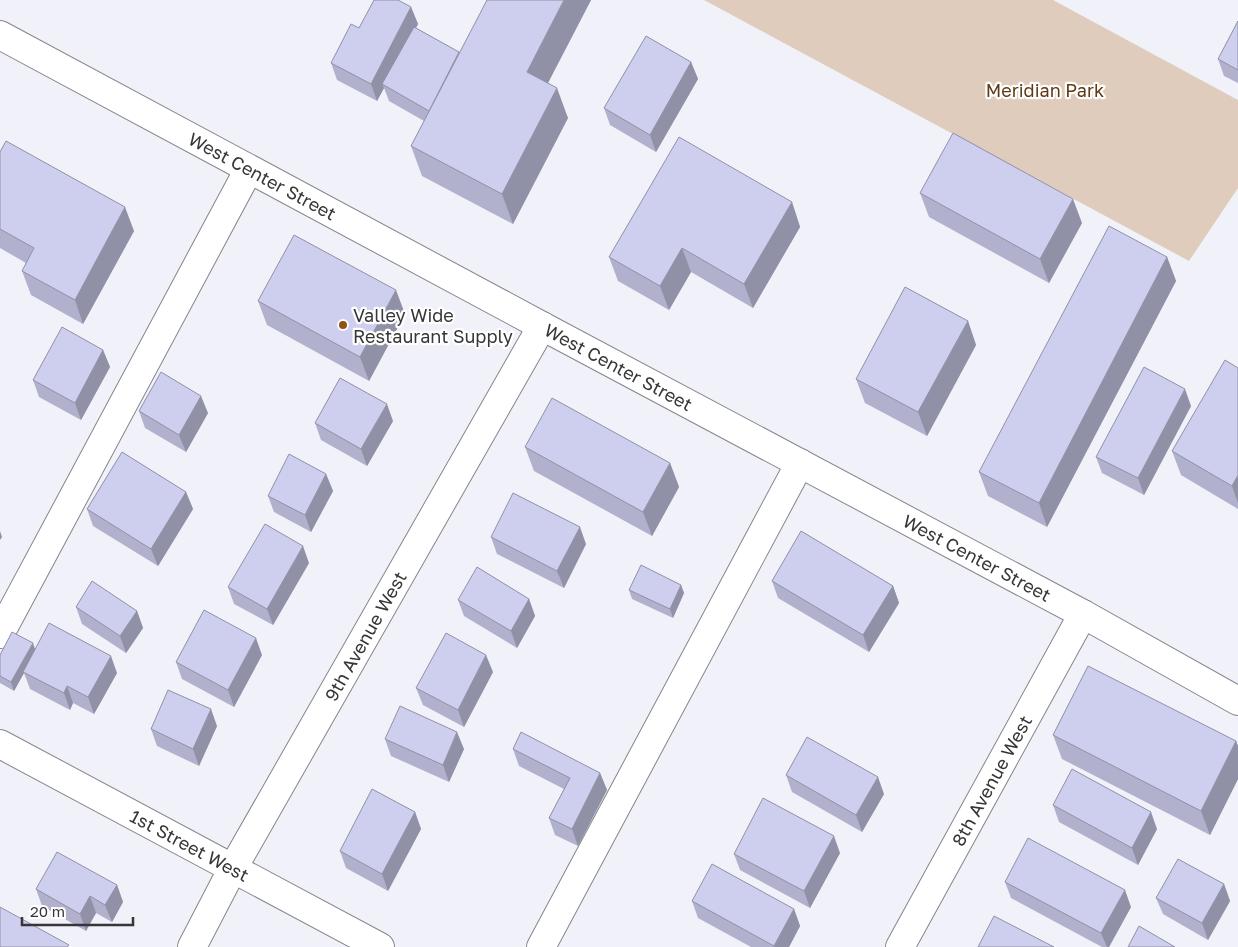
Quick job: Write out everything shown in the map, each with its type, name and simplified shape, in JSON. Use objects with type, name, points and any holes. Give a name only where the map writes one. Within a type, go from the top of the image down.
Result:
[{"type":"street","name":"West Center Street","points":[[0,35],[1083,614],[1238,701]]},
{"type":"street","points":[[0,634],[249,169]]},
{"type":"street","name":"9th Avenue West","points":[[192,947],[233,868],[542,326]]},
{"type":"street","points":[[540,947],[800,463]]},
{"type":"street","name":"8th Avenue West","points":[[900,947],[1083,614]]},
{"type":"street","name":"1st Street West","points":[[0,744],[380,947]]},
{"type":"green space","name":"Meridian Park","points":[[704,0],[1053,0],[1238,100],[1238,188],[1189,261]]},
{"type":"building","points":[[374,0],[398,0],[411,7],[371,84],[331,63],[351,24],[359,28]]},
{"type":"building","points":[[487,0],[564,0],[527,72],[557,88],[502,194],[411,146]]},
{"type":"building","points":[[1238,21],[1238,70],[1218,59]]},
{"type":"building","points":[[414,27],[459,52],[429,111],[382,84]]},
{"type":"building","points":[[646,36],[691,62],[650,135],[604,108]]},
{"type":"building","points":[[953,133],[1073,199],[1040,259],[920,193]]},
{"type":"building","points":[[679,137],[792,202],[744,284],[682,248],[660,286],[609,257]]},
{"type":"building","points":[[6,141],[125,207],[75,300],[22,271],[34,248],[0,229],[0,152]]},
{"type":"building","points":[[1109,226],[1167,257],[1039,503],[979,472]]},
{"type":"building","points":[[294,235],[396,290],[360,357],[258,301]]},
{"type":"building","points":[[905,287],[968,321],[918,412],[856,379]]},
{"type":"building","points":[[62,327],[103,350],[75,403],[33,380]]},
{"type":"building","points":[[1225,360],[1238,368],[1238,475],[1232,486],[1172,451]]},
{"type":"building","points":[[1144,367],[1185,389],[1138,478],[1096,457]]},
{"type":"building","points":[[161,372],[201,396],[179,435],[139,411]]},
{"type":"building","points":[[340,378],[387,404],[361,449],[315,423]]},
{"type":"building","points":[[552,398],[670,463],[643,512],[525,447]]},
{"type":"building","points":[[122,452],[186,492],[151,549],[87,509]]},
{"type":"building","points":[[289,454],[326,474],[305,515],[268,496]]},
{"type":"building","points":[[513,493],[580,527],[557,571],[491,537]]},
{"type":"building","points":[[265,524],[303,546],[267,609],[228,587]]},
{"type":"building","points":[[801,531],[893,586],[863,635],[772,581]]},
{"type":"building","points":[[641,565],[681,585],[670,609],[629,590]]},
{"type":"building","points":[[477,567],[529,599],[511,631],[458,600]]},
{"type":"building","points":[[92,581],[137,611],[120,636],[76,607]]},
{"type":"building","points":[[204,610],[256,638],[228,690],[176,662]]},
{"type":"building","points":[[49,623],[111,656],[88,697],[67,686],[64,693],[23,672]]},
{"type":"building","points":[[12,632],[33,643],[11,682],[0,676],[0,655]]},
{"type":"building","points":[[446,633],[486,655],[458,710],[416,688]]},
{"type":"building","points":[[1088,666],[1236,741],[1201,811],[1053,735]]},
{"type":"building","points":[[168,690],[211,709],[193,749],[151,729]]},
{"type":"building","points":[[400,706],[457,732],[443,765],[385,739]]},
{"type":"building","points":[[521,732],[600,773],[572,829],[549,818],[570,778],[513,749]]},
{"type":"building","points":[[807,737],[878,777],[856,815],[786,775]]},
{"type":"building","points":[[1072,769],[1151,812],[1132,848],[1053,805]]},
{"type":"building","points":[[372,789],[415,812],[382,874],[340,851]]},
{"type":"building","points":[[763,798],[834,836],[804,891],[734,854]]},
{"type":"building","points":[[1028,838],[1125,890],[1101,933],[1005,882]]},
{"type":"building","points":[[57,852],[117,885],[105,905],[90,896],[80,914],[36,889]]},
{"type":"building","points":[[1178,859],[1224,884],[1202,923],[1156,898]]},
{"type":"building","points":[[712,864],[794,909],[774,946],[692,901]]},
{"type":"building","points":[[0,907],[69,945],[67,947],[0,947]]},
{"type":"building","points":[[994,916],[1054,947],[978,947]]},
{"type":"building","points":[[1139,926],[1175,947],[1128,947]]},
{"type":"place","name":"Valley Wide Restaurant Supply","points":[[343,325]]}]
